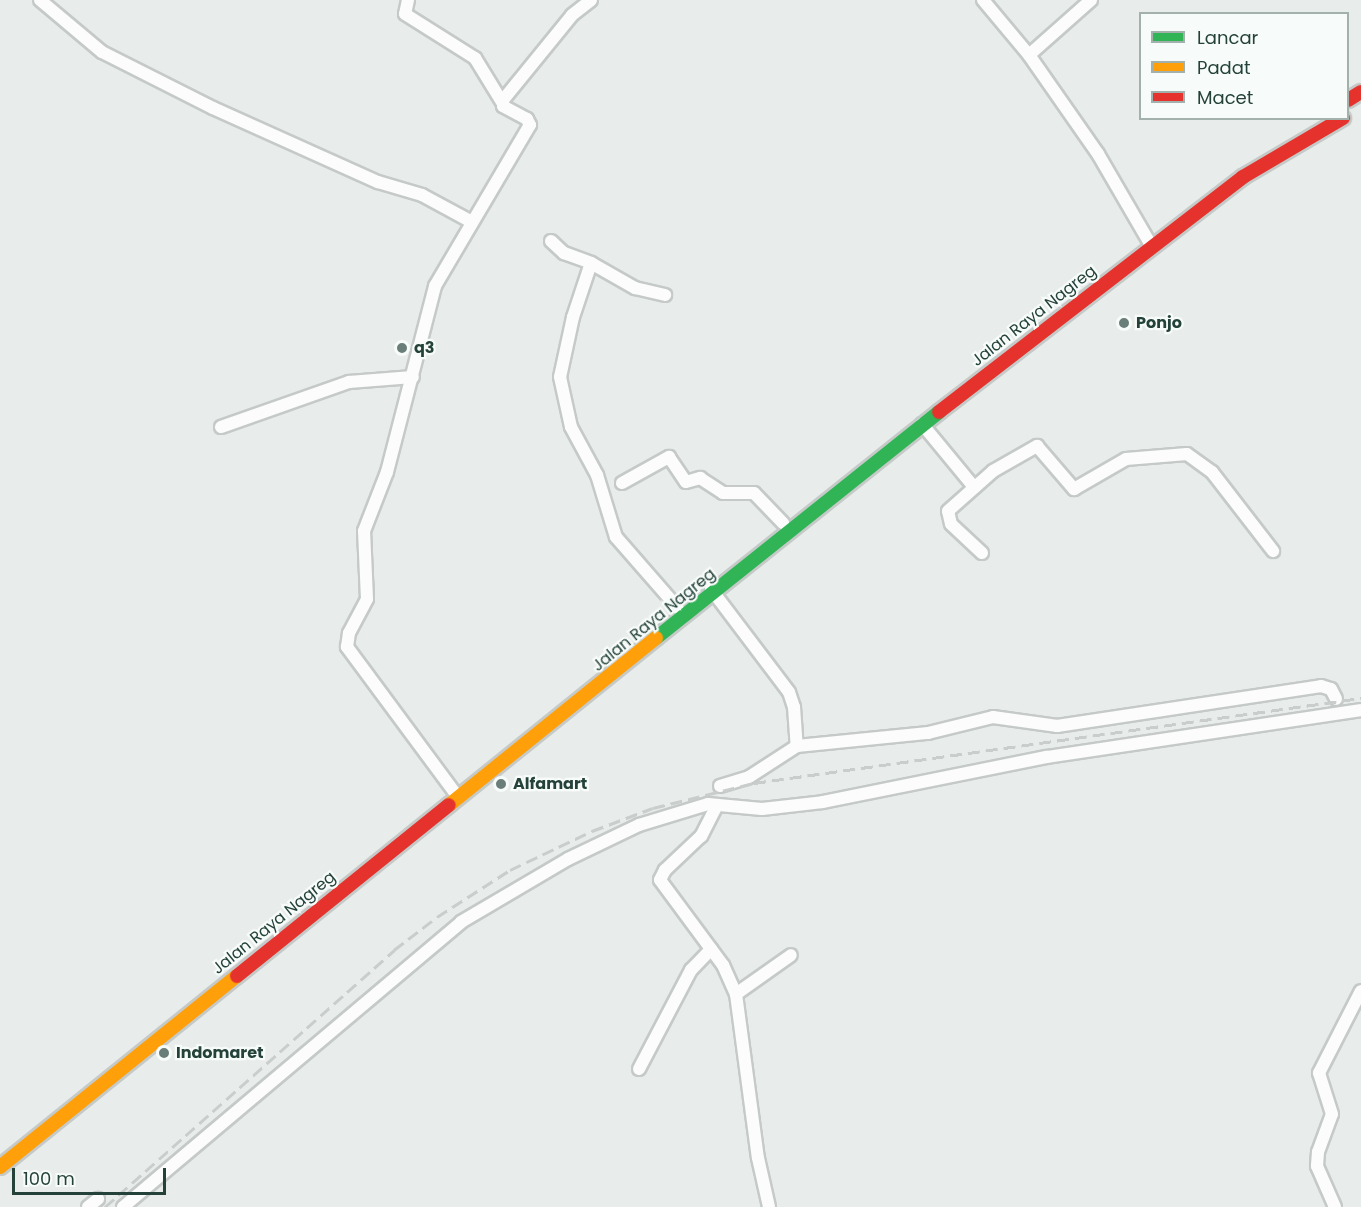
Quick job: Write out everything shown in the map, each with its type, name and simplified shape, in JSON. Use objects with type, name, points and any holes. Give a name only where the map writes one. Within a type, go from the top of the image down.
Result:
[{"type":"highway","name":"Jalan Raya Nagreg","points":[[0,1151],[711,588],[922,424],[1232,170],[1311,120]]},
{"type":"highway","name":"Jalan Raya Nagreg","points":[[0,1167],[678,608],[711,588],[783,523],[1147,240],[1243,177],[1340,120]]},
{"type":"street","points":[[40,0],[102,52],[218,110],[378,182],[422,195],[471,222]]},
{"type":"street","points":[[408,0],[405,14],[475,58],[502,102],[529,120],[530,125],[435,286],[387,472],[364,531],[367,599],[350,633],[347,647],[454,792]]},
{"type":"street","points":[[502,102],[572,15],[591,0]]},
{"type":"street","points":[[982,0],[1029,55],[1098,154],[1147,240]]},
{"type":"street","points":[[1029,55],[1091,0]]},
{"type":"street","points":[[551,241],[564,253],[591,263],[635,288],[665,295]]},
{"type":"street","points":[[591,263],[570,330],[560,389],[571,427],[599,482],[616,537],[678,608]]},
{"type":"street","points":[[221,427],[349,382],[413,377]]},
{"type":"street","points":[[922,424],[973,486]]},
{"type":"street","points":[[982,553],[961,534],[947,516],[950,509],[973,486],[1002,465],[1037,446],[1069,487],[1077,489],[1126,459],[1182,453],[1212,472],[1273,551]]},
{"type":"street","points":[[622,483],[669,457],[686,482],[700,478],[723,493],[754,493],[783,523]]},
{"type":"street","points":[[711,588],[789,692],[795,707],[797,746]]},
{"type":"street","points":[[123,1207],[461,922],[568,859],[639,825],[708,804],[716,807],[762,809],[823,802],[1047,757],[1345,708],[1331,689],[1320,686],[1057,726],[993,717],[928,733],[797,746],[749,777],[720,786]]},
{"type":"street","points":[[716,807],[701,836],[665,870],[660,880],[711,949],[736,994],[758,1158],[769,1207]]},
{"type":"street","points":[[639,1069],[692,970],[711,949]]},
{"type":"street","points":[[736,994],[791,954]]},
{"type":"street","points":[[1335,1207],[1317,1167],[1318,1152],[1332,1114],[1319,1072],[1361,991]]},
{"type":"railway","points":[[105,1207],[394,950],[437,917],[510,870],[592,831],[653,808],[754,783],[1361,698]]},
{"type":"traffic: fast","points":[[656,638],[939,412]]},
{"type":"traffic: slow","points":[[449,805],[656,638]]},
{"type":"traffic: slow","points":[[0,1167],[237,976]]},
{"type":"traffic: jam","points":[[1349,99],[1361,92]]},
{"type":"traffic: jam","points":[[939,412],[1243,177],[1340,120]]},
{"type":"traffic: jam","points":[[237,976],[449,805]]},
{"type":"place","name":"Ponjo","points":[[1124,323]]},
{"type":"place","name":"q3","points":[[402,348]]},
{"type":"place","name":"Alfamart","points":[[501,784]]},
{"type":"place","name":"Indomaret","points":[[164,1053]]}]
